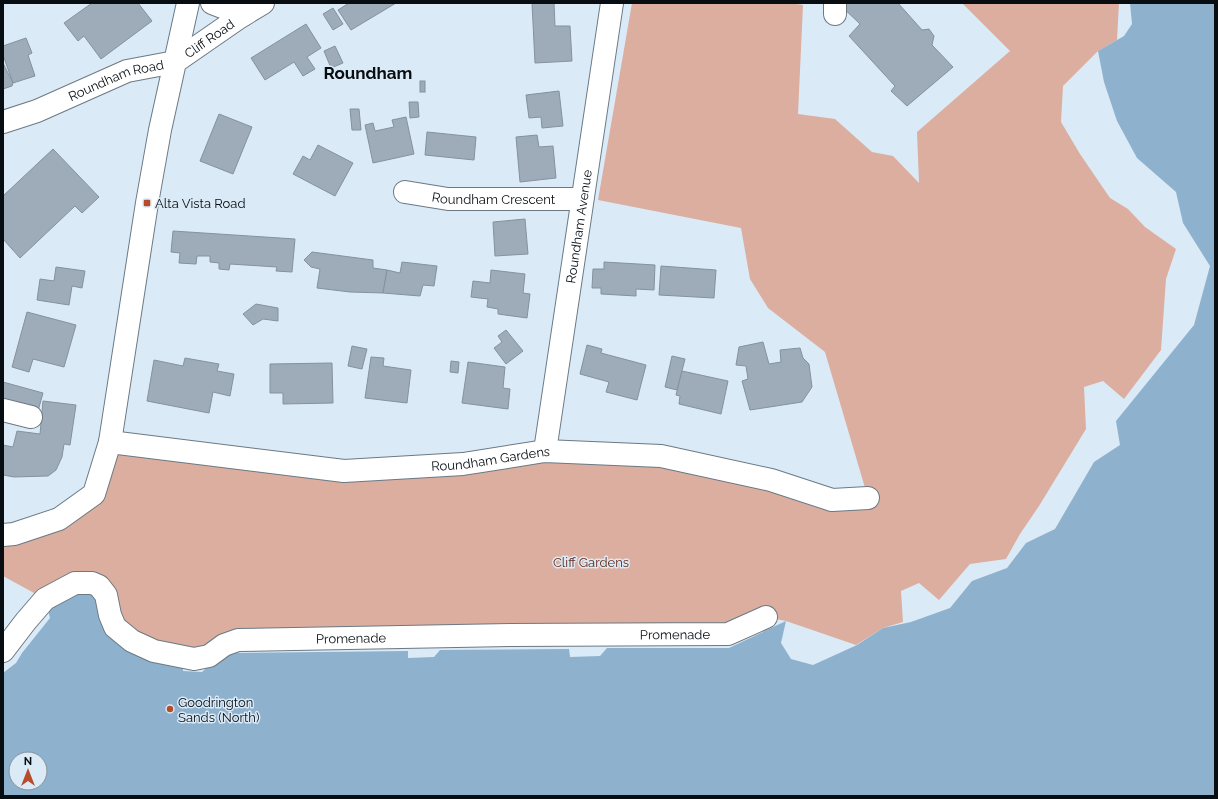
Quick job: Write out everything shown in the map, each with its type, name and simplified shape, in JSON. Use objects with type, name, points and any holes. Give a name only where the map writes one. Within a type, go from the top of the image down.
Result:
[{"type":"street","name":"Roundham Road","points":[[3,122],[37,111],[127,72],[174,62],[188,3]]},
{"type":"street","name":"Cliff Road","points":[[212,3],[243,15]]},
{"type":"street","name":"Cliff Road","points":[[174,62],[243,15],[264,3]]},
{"type":"street","name":"Roundham Avenue","points":[[546,451],[612,3]]},
{"type":"street","points":[[3,534],[14,534],[59,519],[94,494],[110,442],[147,203],[174,62]]},
{"type":"street","name":"Roundham Crescent","points":[[405,192],[448,199],[582,199]]},
{"type":"street","points":[[3,410],[31,417]]},
{"type":"street","name":"Roundham Gardens","points":[[110,442],[344,471],[463,464],[546,451],[661,456],[771,480],[832,500],[868,498]]},
{"type":"street","name":"Promenade","points":[[3,651],[45,598],[75,583],[92,583],[99,586],[106,595],[110,615],[116,627],[132,641],[154,650],[194,659],[209,656],[224,645],[238,640],[511,635],[728,634],[766,616]]},
{"type":"green space","name":"Cliff Gardens","points":[[632,3],[790,3],[803,5],[798,114],[835,119],[872,152],[893,156],[919,183],[917,132],[1010,51],[962,3],[1119,3],[1117,40],[1098,51],[1063,86],[1061,122],[1080,154],[1110,198],[1128,209],[1145,227],[1176,249],[1166,279],[1161,350],[1124,399],[1103,381],[1084,387],[1086,429],[1006,559],[970,564],[939,600],[919,583],[901,591],[903,622],[883,628],[856,645],[786,621],[766,617],[728,634],[238,640],[194,659],[45,599],[3,576],[3,535],[94,494],[110,442],[344,471],[661,456],[868,498],[825,352],[768,308],[750,279],[741,228],[598,200]]},
{"type":"water","points":[[1130,3],[1215,3],[1215,796],[3,796],[3,673],[16,663],[22,653],[50,618],[48,610],[78,591],[97,593],[108,623],[183,663],[183,671],[202,672],[223,653],[408,651],[408,658],[434,657],[440,650],[569,649],[570,657],[600,656],[607,648],[729,648],[786,621],[781,643],[791,659],[813,665],[857,645],[883,628],[911,622],[950,608],[972,581],[1007,568],[1026,543],[1055,529],[1094,462],[1120,445],[1116,421],[1194,325],[1210,266],[1183,223],[1176,192],[1137,158],[1117,121],[1104,82],[1098,51],[1124,36],[1132,24]]},
{"type":"building","points":[[92,3],[138,3],[152,21],[101,59],[84,36],[78,41],[64,23]]},
{"type":"building","points":[[349,3],[396,3],[351,30],[338,10]]},
{"type":"building","points":[[532,3],[554,3],[555,26],[570,26],[572,61],[535,63]]},
{"type":"building","points":[[838,3],[898,3],[922,30],[929,29],[934,36],[932,45],[953,67],[907,106],[891,91],[895,86],[849,36],[860,24]]},
{"type":"building","points":[[333,8],[343,24],[333,30],[323,14]]},
{"type":"building","points":[[306,24],[321,48],[307,57],[315,69],[303,76],[294,62],[265,80],[251,58]]},
{"type":"building","points":[[26,38],[32,53],[28,55],[35,76],[13,83],[3,55],[3,46]]},
{"type":"building","points":[[335,46],[343,63],[331,68],[324,51]]},
{"type":"building","points":[[3,63],[13,83],[12,86],[3,89]]},
{"type":"building","points":[[420,81],[425,81],[425,92],[420,92]]},
{"type":"building","points":[[559,91],[563,126],[542,128],[541,117],[529,118],[526,95]]},
{"type":"building","points":[[409,102],[418,102],[419,117],[410,118]]},
{"type":"building","points":[[350,109],[359,109],[361,130],[352,130]]},
{"type":"building","points":[[219,114],[252,127],[233,174],[200,161]]},
{"type":"building","points":[[406,117],[414,154],[373,163],[365,125],[373,123],[375,131],[394,127],[392,120]]},
{"type":"building","points":[[427,132],[476,137],[474,160],[425,155]]},
{"type":"building","points":[[537,135],[539,147],[553,146],[556,178],[520,182],[516,137]]},
{"type":"building","points":[[318,145],[353,163],[335,196],[293,174],[303,156],[310,160]]},
{"type":"building","points":[[53,149],[99,197],[82,213],[75,206],[20,258],[3,239],[3,196]]},
{"type":"building","points":[[525,219],[528,254],[495,256],[493,222]]},
{"type":"building","points":[[173,231],[295,239],[292,272],[276,271],[277,267],[230,264],[229,270],[219,269],[219,263],[210,262],[210,256],[197,256],[196,264],[179,263],[180,253],[171,252]]},
{"type":"building","points":[[312,252],[373,260],[373,268],[387,270],[383,293],[350,292],[317,288],[320,269],[311,267],[304,260]]},
{"type":"building","points":[[402,262],[437,266],[434,286],[423,285],[420,296],[383,293],[387,270],[400,273]]},
{"type":"building","points":[[604,262],[655,265],[654,290],[636,289],[636,296],[601,294],[601,288],[592,288],[593,269],[604,269]]},
{"type":"building","points":[[661,266],[716,270],[714,298],[659,295]]},
{"type":"building","points":[[56,267],[85,271],[82,288],[72,286],[69,305],[37,300],[40,279],[54,281]]},
{"type":"building","points":[[491,270],[525,274],[523,293],[530,294],[527,318],[498,314],[498,309],[487,307],[488,299],[471,297],[473,281],[490,283]]},
{"type":"building","points":[[256,304],[278,308],[278,321],[263,319],[253,325],[243,314]]},
{"type":"building","points":[[27,312],[76,325],[64,367],[33,359],[29,372],[12,367]]},
{"type":"building","points":[[506,330],[523,351],[506,364],[494,348],[502,342],[498,336]]},
{"type":"building","points":[[763,342],[769,364],[781,362],[780,350],[800,348],[803,358],[809,364],[812,387],[802,402],[750,410],[742,381],[748,379],[746,366],[736,365],[739,347]]},
{"type":"building","points":[[587,345],[602,349],[601,353],[646,365],[637,400],[606,392],[609,382],[580,374]]},
{"type":"building","points":[[352,346],[367,349],[362,369],[348,366]]},
{"type":"building","points":[[672,356],[685,359],[677,390],[665,387]]},
{"type":"building","points":[[371,357],[384,358],[383,366],[411,370],[407,403],[365,398]]},
{"type":"building","points":[[185,358],[219,364],[217,371],[234,374],[230,396],[213,392],[209,413],[147,401],[154,360],[183,366]]},
{"type":"building","points":[[451,361],[459,362],[458,373],[450,372]]},
{"type":"building","points":[[468,362],[505,367],[503,388],[510,389],[508,409],[462,403]]},
{"type":"building","points":[[332,363],[333,403],[283,404],[283,393],[270,393],[270,364]]},
{"type":"building","points":[[682,371],[728,381],[721,414],[679,404],[680,396],[676,395]]},
{"type":"building","points":[[3,382],[43,393],[38,411],[3,401]]},
{"type":"building","points":[[43,401],[76,405],[70,445],[64,444],[62,457],[56,470],[48,476],[14,477],[3,475],[3,445],[13,447],[17,431],[40,434]]},
{"type":"place","name":"Alta Vista Road","points":[[147,203]]},
{"type":"place","name":"Goodrington Sands (North)","points":[[170,709]]},
{"type":"district","name":"Roundham","points":[[368,73]]}]
